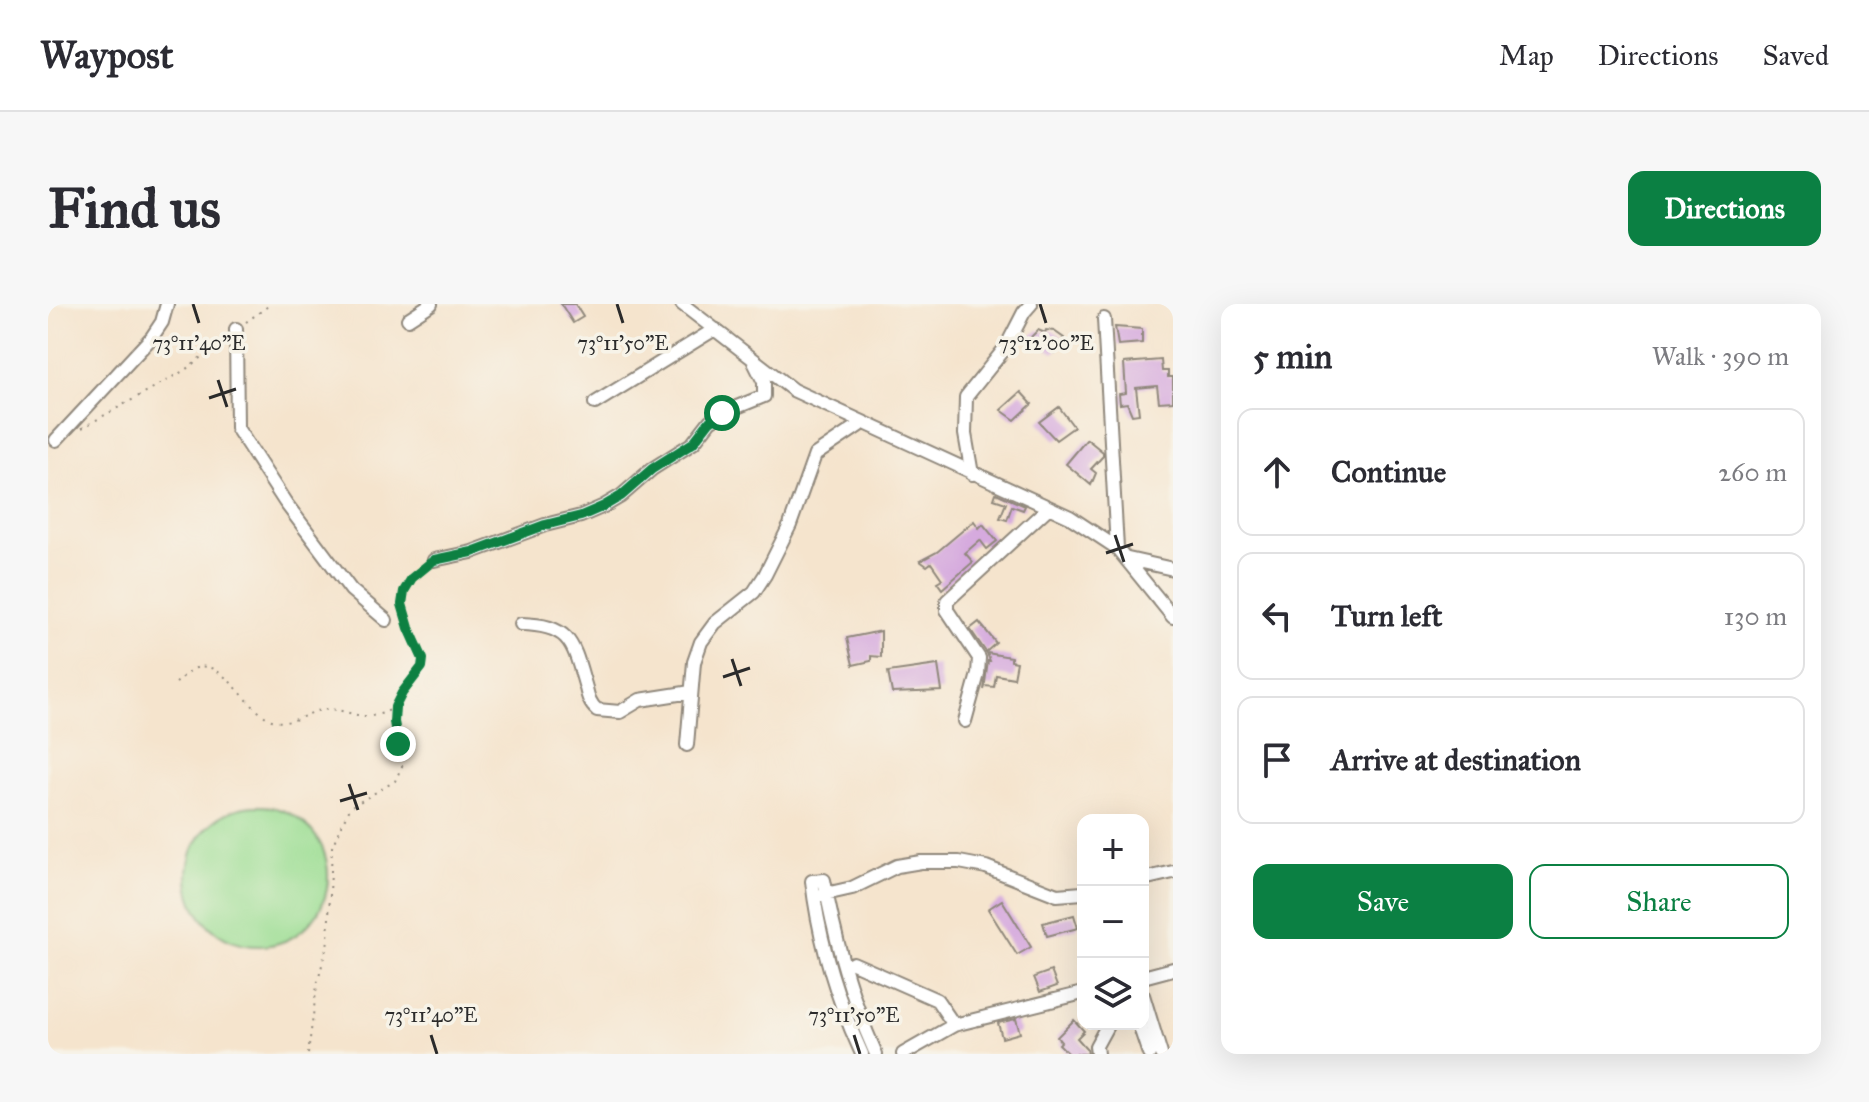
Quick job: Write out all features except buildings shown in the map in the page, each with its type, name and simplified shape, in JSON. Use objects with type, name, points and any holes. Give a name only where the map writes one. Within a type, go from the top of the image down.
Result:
[{"type":"street","points":[[56,440],[152,337],[162,322],[167,304]]},
{"type":"street","points":[[408,319],[431,304]]},
{"type":"street","points":[[682,304],[793,390],[861,424],[1070,517],[1117,548],[1173,617]]},
{"type":"street","points":[[972,474],[965,434],[966,397],[1006,347],[1031,304]]},
{"type":"street","points":[[1104,319],[1117,548]]},
{"type":"street","points":[[236,329],[237,428],[285,502],[351,590],[386,620]]},
{"type":"street","points":[[595,403],[715,329]]},
{"type":"street","points":[[434,560],[472,552],[545,525],[581,516],[621,496],[652,469],[693,443],[710,421],[764,396],[764,382],[752,359]]},
{"type":"street","points":[[687,745],[694,662],[701,642],[715,623],[754,592],[765,575],[790,525],[812,459],[820,450],[861,424]]},
{"type":"street","points":[[965,721],[978,674],[979,658],[947,610],[947,601],[1048,508]]},
{"type":"street","points":[[1128,559],[1173,569]]},
{"type":"street","points":[[521,624],[544,624],[563,633],[578,659],[590,703],[597,710],[620,712],[640,700],[691,692]]},
{"type":"street","points":[[820,895],[852,888],[897,866],[921,862],[959,862],[986,867],[1057,895],[1077,893]]},
{"type":"street","points":[[1149,878],[1173,872]]},
{"type":"street","points":[[820,895],[823,937],[846,1020],[862,1054]]},
{"type":"street","points":[[820,895],[876,1054]]},
{"type":"street","points":[[853,963],[937,1000],[954,1025]]},
{"type":"street","points":[[1149,975],[1173,969]]},
{"type":"street","points":[[903,1054],[954,1025],[1077,994]]},
{"type":"street","points":[[1149,1015],[1161,1054]]},
{"type":"street","points":[[1097,1054],[1096,1046],[1105,1030]]},
{"type":"street","points":[[1141,1030],[1149,1054]]},
{"type":"path","points":[[75,432],[185,370],[271,304]]},
{"type":"path","points":[[308,1054],[317,985],[326,959],[332,847],[351,807],[386,787],[401,771],[403,756],[394,722],[395,707],[422,667],[423,659],[404,613],[404,591],[412,578],[434,560]]},
{"type":"path","points":[[176,683],[192,669],[210,667],[265,716],[275,721],[288,721],[326,710],[371,717],[395,707]]},
{"type":"green space","points":[[258,806],[285,812],[307,827],[322,849],[328,876],[322,903],[307,925],[285,940],[258,946],[231,940],[209,925],[194,903],[188,876],[194,849],[209,827],[231,812]]},
{"type":"route","points":[[398,744],[395,707],[422,667],[423,659],[402,604],[408,582],[434,560],[472,552],[604,506],[621,496],[652,469],[693,443],[710,421],[722,413]]}]
